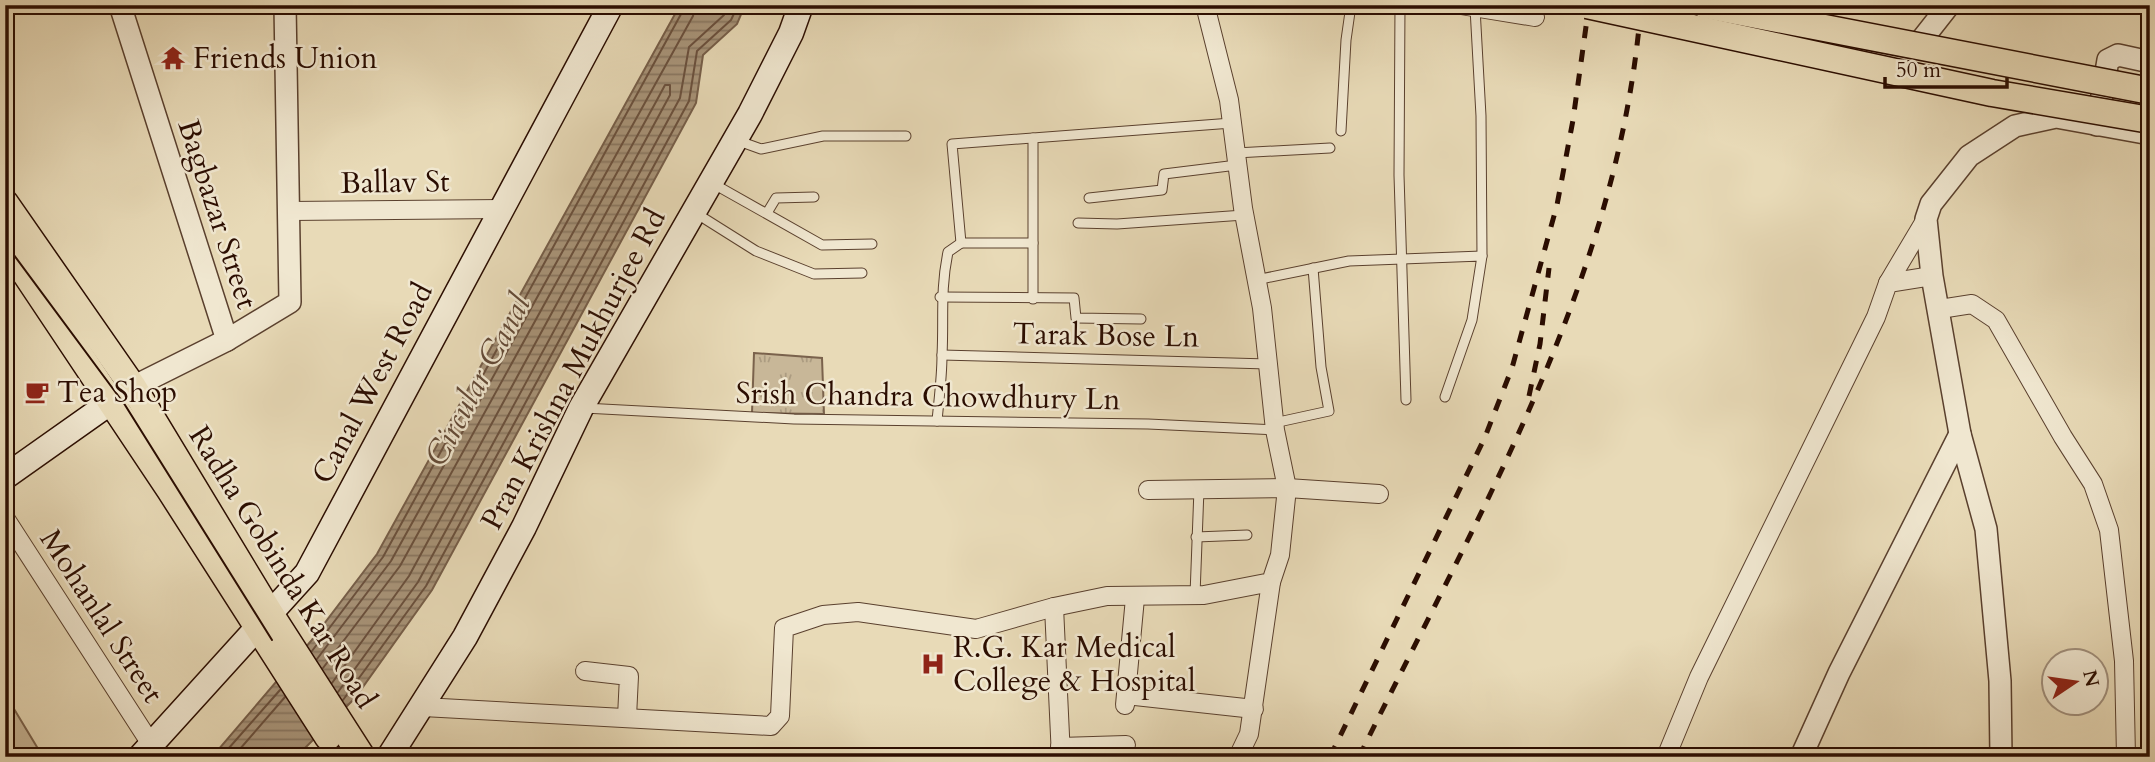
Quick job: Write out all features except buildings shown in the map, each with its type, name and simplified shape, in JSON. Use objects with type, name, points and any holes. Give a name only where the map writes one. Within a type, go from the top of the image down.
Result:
[{"type":"main road","name":"Canal West Road","points":[[145,750],[270,629],[307,573],[611,5]]},
{"type":"main road","name":"Pran Krishna Mukhurjee Rd","points":[[389,757],[465,638],[581,408],[735,140],[791,33],[801,5]]},
{"type":"main road","points":[[1587,5],[1992,93],[2150,120]]},
{"type":"main road","points":[[1706,5],[2150,92]]},
{"type":"main road","name":"Radha Gobinda Kar Road","points":[[5,203],[132,387],[341,757]]},
{"type":"main road","name":"Radha Gobinda Kar Road","points":[[5,243],[110,402],[362,757]]},
{"type":"main road","points":[[5,477],[132,387]]},
{"type":"street","name":"Bagbazar Street","points":[[120,5],[227,340],[132,387]]},
{"type":"street","points":[[227,340],[290,302],[285,5]]},
{"type":"street","points":[[1205,5],[1232,123],[1268,364],[1274,427],[1287,488],[1280,555],[1271,582],[1254,709],[1249,734],[1238,757]]},
{"type":"street","points":[[1916,47],[1949,5]]},
{"type":"street","points":[[1468,7],[1535,17]]},
{"type":"street","points":[[2097,125],[2108,60],[2118,55],[2150,62]]},
{"type":"street","points":[[1666,757],[1699,677],[1876,317],[1888,283],[1926,219],[1931,204],[1969,156],[2015,126],[2056,117],[2150,134]]},
{"type":"street","name":"Ballav St","points":[[290,211],[501,209]]},
{"type":"street","points":[[1926,219],[1932,276],[1940,309],[1960,434],[1986,529],[2000,681],[2001,757]]},
{"type":"street","points":[[1888,283],[1932,276]]},
{"type":"street","points":[[1940,309],[1972,304],[1996,320],[2093,484],[2111,543],[2124,661],[2126,757]]},
{"type":"street","points":[[1801,757],[1839,673],[1960,434]]},
{"type":"street","points":[[1148,490],[1287,488],[1379,494]]},
{"type":"street","name":"Mohanlal Street","points":[[5,518],[145,750]]},
{"type":"street","points":[[423,707],[771,726],[780,716],[784,628],[823,615],[858,612],[976,629],[1054,607],[1107,596],[1135,598],[1195,595],[1271,582]]},
{"type":"street","points":[[1135,598],[1126,700],[1254,709]]},
{"type":"street","points":[[1054,607],[1060,752],[1126,744]]},
{"type":"street","points":[[585,671],[629,676],[627,718]]},
{"type":"lane","points":[[1341,131],[1346,40],[1351,5]]},
{"type":"lane","points":[[1400,5],[1406,400]]},
{"type":"lane","points":[[1445,397],[1472,320],[1482,256],[1481,116],[1468,7]]},
{"type":"lane","points":[[961,243],[952,144],[1232,123]]},
{"type":"lane","points":[[735,140],[761,149],[823,136],[906,136]]},
{"type":"lane","points":[[1033,138],[1033,299]]},
{"type":"lane","points":[[1088,198],[1162,190],[1164,174],[1236,159],[1330,148]]},
{"type":"lane","points":[[711,183],[822,245],[872,244]]},
{"type":"lane","points":[[767,213],[776,198],[814,197]]},
{"type":"lane","points":[[694,212],[755,251],[814,274],[862,273]]},
{"type":"lane","points":[[1078,223],[1118,224],[1244,215]]},
{"type":"lane","points":[[937,421],[942,355],[940,297],[948,252],[961,243],[1033,243]]},
{"type":"lane","points":[[1256,280],[1349,261],[1482,256]]},
{"type":"lane","name":"Srish Chandra Chowdhury Ln","points":[[581,408],[683,415],[1274,427],[1329,411],[1321,367],[1313,268]]},
{"type":"lane","points":[[940,297],[1074,298],[1076,318],[1142,319]]},
{"type":"lane","name":"Tarak Bose Ln","points":[[942,355],[1268,364]]},
{"type":"lane","points":[[1195,595],[1199,489]]},
{"type":"lane","points":[[1196,537],[1247,535]]},
{"type":"green space","points":[[754,353],[822,358],[824,414],[752,413]]},
{"type":"green space","points":[[5,694],[43,757],[5,757]]},
{"type":"water","name":"Circular Canal","points":[[680,5],[745,5],[737,24],[703,55],[696,103],[432,590],[355,698],[296,757],[212,757],[311,641],[377,554]]},
{"type":"tram line","points":[[5,243],[125,405],[272,640]]},
{"type":"railway","points":[[1330,757],[1485,437],[1512,368],[1557,205],[1573,120],[1589,5]]},
{"type":"railway","points":[[1359,757],[1495,485],[1574,300],[1605,204],[1628,106],[1641,5]]},
{"type":"railway","points":[[1529,396],[1540,344],[1549,268]]},
{"type":"place","name":"Friends Union","points":[[173,58]]},
{"type":"place","name":"Tea Shop","points":[[37,392]]},
{"type":"place","name":"R.G. Kar Medical College & Hospital","points":[[933,664]]}]
